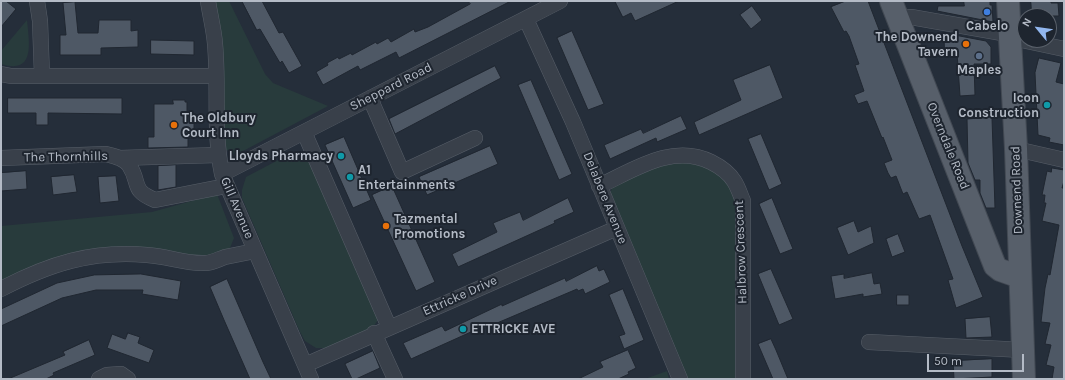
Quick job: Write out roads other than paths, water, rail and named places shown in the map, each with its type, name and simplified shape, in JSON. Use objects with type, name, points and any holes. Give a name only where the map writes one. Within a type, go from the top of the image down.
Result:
[{"type":"main road","name":"Downend Road","points":[[1008,1],[1016,149],[1024,379]]},
{"type":"main road","name":"Overndale Road","points":[[895,10],[995,266],[1000,270],[1020,278]]},
{"type":"street","points":[[37,1],[40,21],[42,76]]},
{"type":"street","name":"Gill Avenue","points":[[208,1],[215,43],[216,126],[218,155],[224,180],[308,372]]},
{"type":"street","name":"Sheppard Road","points":[[224,180],[304,132],[560,1]]},
{"type":"street","points":[[895,10],[911,17],[1002,32],[1010,36],[1064,49]]},
{"type":"street","name":"Delabere Avenue","points":[[526,19],[573,122],[680,379]]},
{"type":"street","points":[[1,74],[11,76],[216,76]]},
{"type":"street","points":[[370,98],[402,172],[475,138]]},
{"type":"street","points":[[304,132],[389,327]]},
{"type":"street","points":[[1016,149],[1064,160]]},
{"type":"street","name":"The Thornhills","points":[[1,158],[106,154],[119,158],[129,164],[137,189],[145,196],[154,200],[224,180]]},
{"type":"street","name":"Halbrow Crescent","points":[[599,186],[670,155],[686,154],[704,158],[719,165],[734,180],[742,201],[743,379]]},
{"type":"street","points":[[119,158],[218,155]]},
{"type":"street","name":"Ettricke Drive","points":[[308,372],[374,333],[616,228]]},
{"type":"street","points":[[1,289],[34,272],[89,256],[124,254],[148,255],[206,263],[225,257],[255,251]]},
{"type":"street","points":[[374,333],[395,379]]},
{"type":"street","points":[[869,342],[1023,350]]},
{"type":"street","points":[[99,379],[107,375],[122,374],[128,379]]},
{"type":"place","name":"Cabelo","points":[[987,12]]},
{"type":"place","name":"The Downend Tavern","points":[[966,44]]},
{"type":"place","name":"Maples","points":[[979,56]]},
{"type":"place","name":"Icon Construction","points":[[1047,105]]},
{"type":"place","name":"The Oldbury Court Inn","points":[[174,125]]},
{"type":"place","name":"Lloyds Pharmacy","points":[[341,156]]},
{"type":"place","name":"A1 Entertainments","points":[[350,177]]},
{"type":"place","name":"Tazmental Promotions","points":[[386,226]]},
{"type":"place","name":"ETTRICKE AVE","points":[[463,329]]}]
